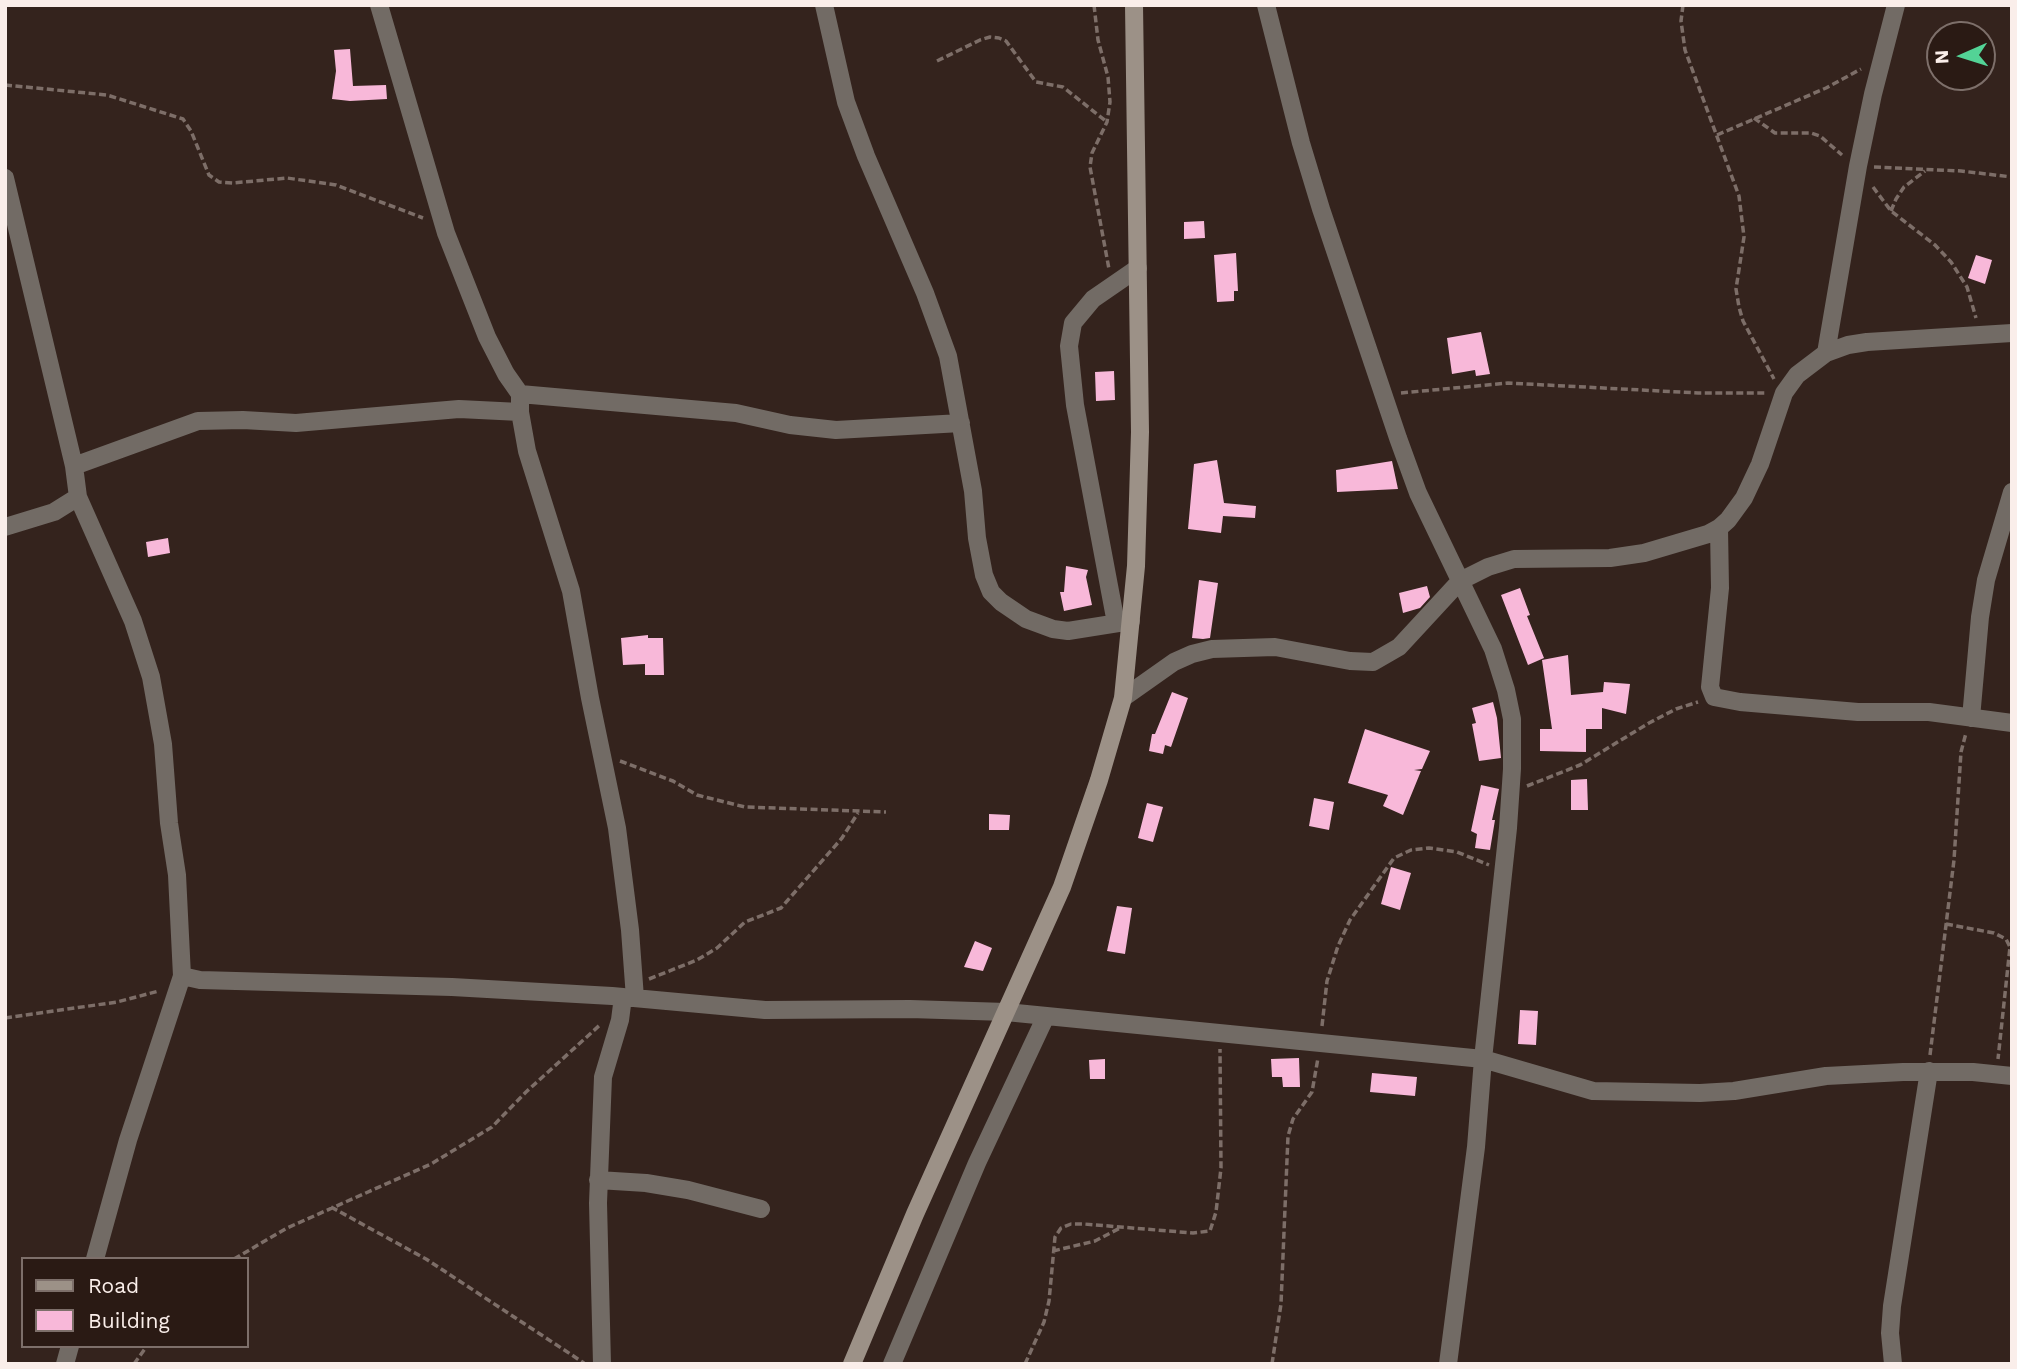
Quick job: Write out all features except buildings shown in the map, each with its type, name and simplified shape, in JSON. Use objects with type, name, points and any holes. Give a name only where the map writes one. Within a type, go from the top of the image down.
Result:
[{"type":"main road","points":[[852,1364],[910,1226],[1062,887],[1099,780],[1123,698],[1123,622],[1136,566],[1140,432],[1133,5]]},
{"type":"street","points":[[379,5],[444,226],[487,337],[520,403],[527,450],[571,591],[617,828],[630,930],[628,997],[603,1077],[598,1180],[602,1364]]},
{"type":"street","points":[[824,5],[846,102],[943,343],[961,423],[972,491],[976,538],[984,575],[991,592],[1001,602],[1026,619],[1053,629],[1068,631],[1123,622],[1075,405],[1069,345],[1073,323],[1093,299],[1138,268]]},
{"type":"street","points":[[1266,5],[1301,143],[1383,394],[1418,493],[1493,649],[1512,719],[1511,792],[1504,870],[1476,1147],[1448,1364]]},
{"type":"street","points":[[1826,353],[1882,58],[1896,5]]},
{"type":"street","points":[[5,177],[74,466],[78,497],[133,621],[151,677],[163,744],[169,823],[177,876],[180,981],[128,1140],[96,1257]]},
{"type":"street","points":[[1123,698],[1174,662],[1212,649],[1275,648],[1350,662],[1373,662],[1399,647],[1460,581],[1488,566],[1514,559],[1611,558],[1644,553],[1708,534],[1719,528],[1744,498],[1760,464],[1781,393],[1797,375],[1826,353],[1867,342],[2012,333]]},
{"type":"street","points":[[74,466],[198,421],[296,423],[520,403],[736,413],[790,425],[836,430],[961,423]]},
{"type":"street","points":[[1971,718],[1986,580],[2012,492]]},
{"type":"street","points":[[5,527],[54,512],[78,497]]},
{"type":"street","points":[[1719,528],[1719,599],[1710,687],[1714,697],[1740,702],[1858,712],[1929,712],[2012,723]]},
{"type":"street","points":[[180,981],[452,987],[628,997],[765,1010],[910,1009],[1006,1012],[1483,1059],[1593,1091],[1734,1091],[1826,1076],[1929,1071],[2004,1075]]},
{"type":"street","points":[[892,1364],[977,1163],[1046,1016]]},
{"type":"street","points":[[1893,1364],[1890,1333],[1892,1306],[1929,1071]]},
{"type":"street","points":[[598,1180],[646,1183],[688,1190],[761,1209]]},
{"type":"path","points":[[1094,5],[1110,102],[1107,122],[1092,153],[1090,167],[1112,286]]},
{"type":"path","points":[[1383,394],[1508,383],[1686,393],[1781,393],[1743,321],[1739,307],[1736,289],[1742,252],[1743,218],[1739,196],[1685,50],[1681,21],[1683,5]]},
{"type":"path","points":[[937,61],[980,40],[999,38],[1006,41],[1036,82],[1063,87],[1107,122]]},
{"type":"path","points":[[1717,135],[1826,88],[1882,58]]},
{"type":"path","points":[[5,85],[107,95],[183,119],[191,131],[209,175],[219,182],[287,178],[336,185],[444,226]]},
{"type":"path","points":[[1755,118],[1776,133],[1811,133],[1820,136],[1845,159],[1863,166],[1961,171],[2012,177]]},
{"type":"path","points":[[1863,166],[1878,195],[1891,211],[1935,245],[1951,262],[1967,287],[1976,311],[1979,337]]},
{"type":"path","points":[[1891,211],[1904,187],[1924,171]]},
{"type":"path","points":[[1511,792],[1580,765],[1618,740],[1676,709],[1714,697]]},
{"type":"path","points":[[1929,1071],[1955,848],[1961,752],[1971,718]]},
{"type":"path","points":[[601,754],[673,781],[697,795],[745,807],[886,812]]},
{"type":"path","points":[[237,1257],[331,1207],[430,1164],[492,1127],[628,997],[717,948],[745,922],[781,908],[842,838],[858,813]]},
{"type":"path","points":[[1272,1364],[1281,1304],[1288,1136],[1293,1119],[1312,1092],[1321,1042],[1327,981],[1350,920],[1394,858],[1411,850],[1429,848],[1457,852],[1504,870]]},
{"type":"path","points":[[1946,924],[1994,933],[2006,939],[2010,947],[2004,1075]]},
{"type":"path","points":[[5,1018],[117,1002],[180,981]]},
{"type":"path","points":[[1025,1364],[1044,1322],[1049,1301],[1055,1237],[1061,1228],[1070,1224],[1203,1233],[1210,1231],[1213,1225],[1222,1145],[1220,1032]]},
{"type":"path","points":[[331,1207],[437,1266],[586,1364]]},
{"type":"path","points":[[1053,1251],[1095,1241],[1121,1227]]},
{"type":"path","points":[[135,1364],[146,1348]]}]
